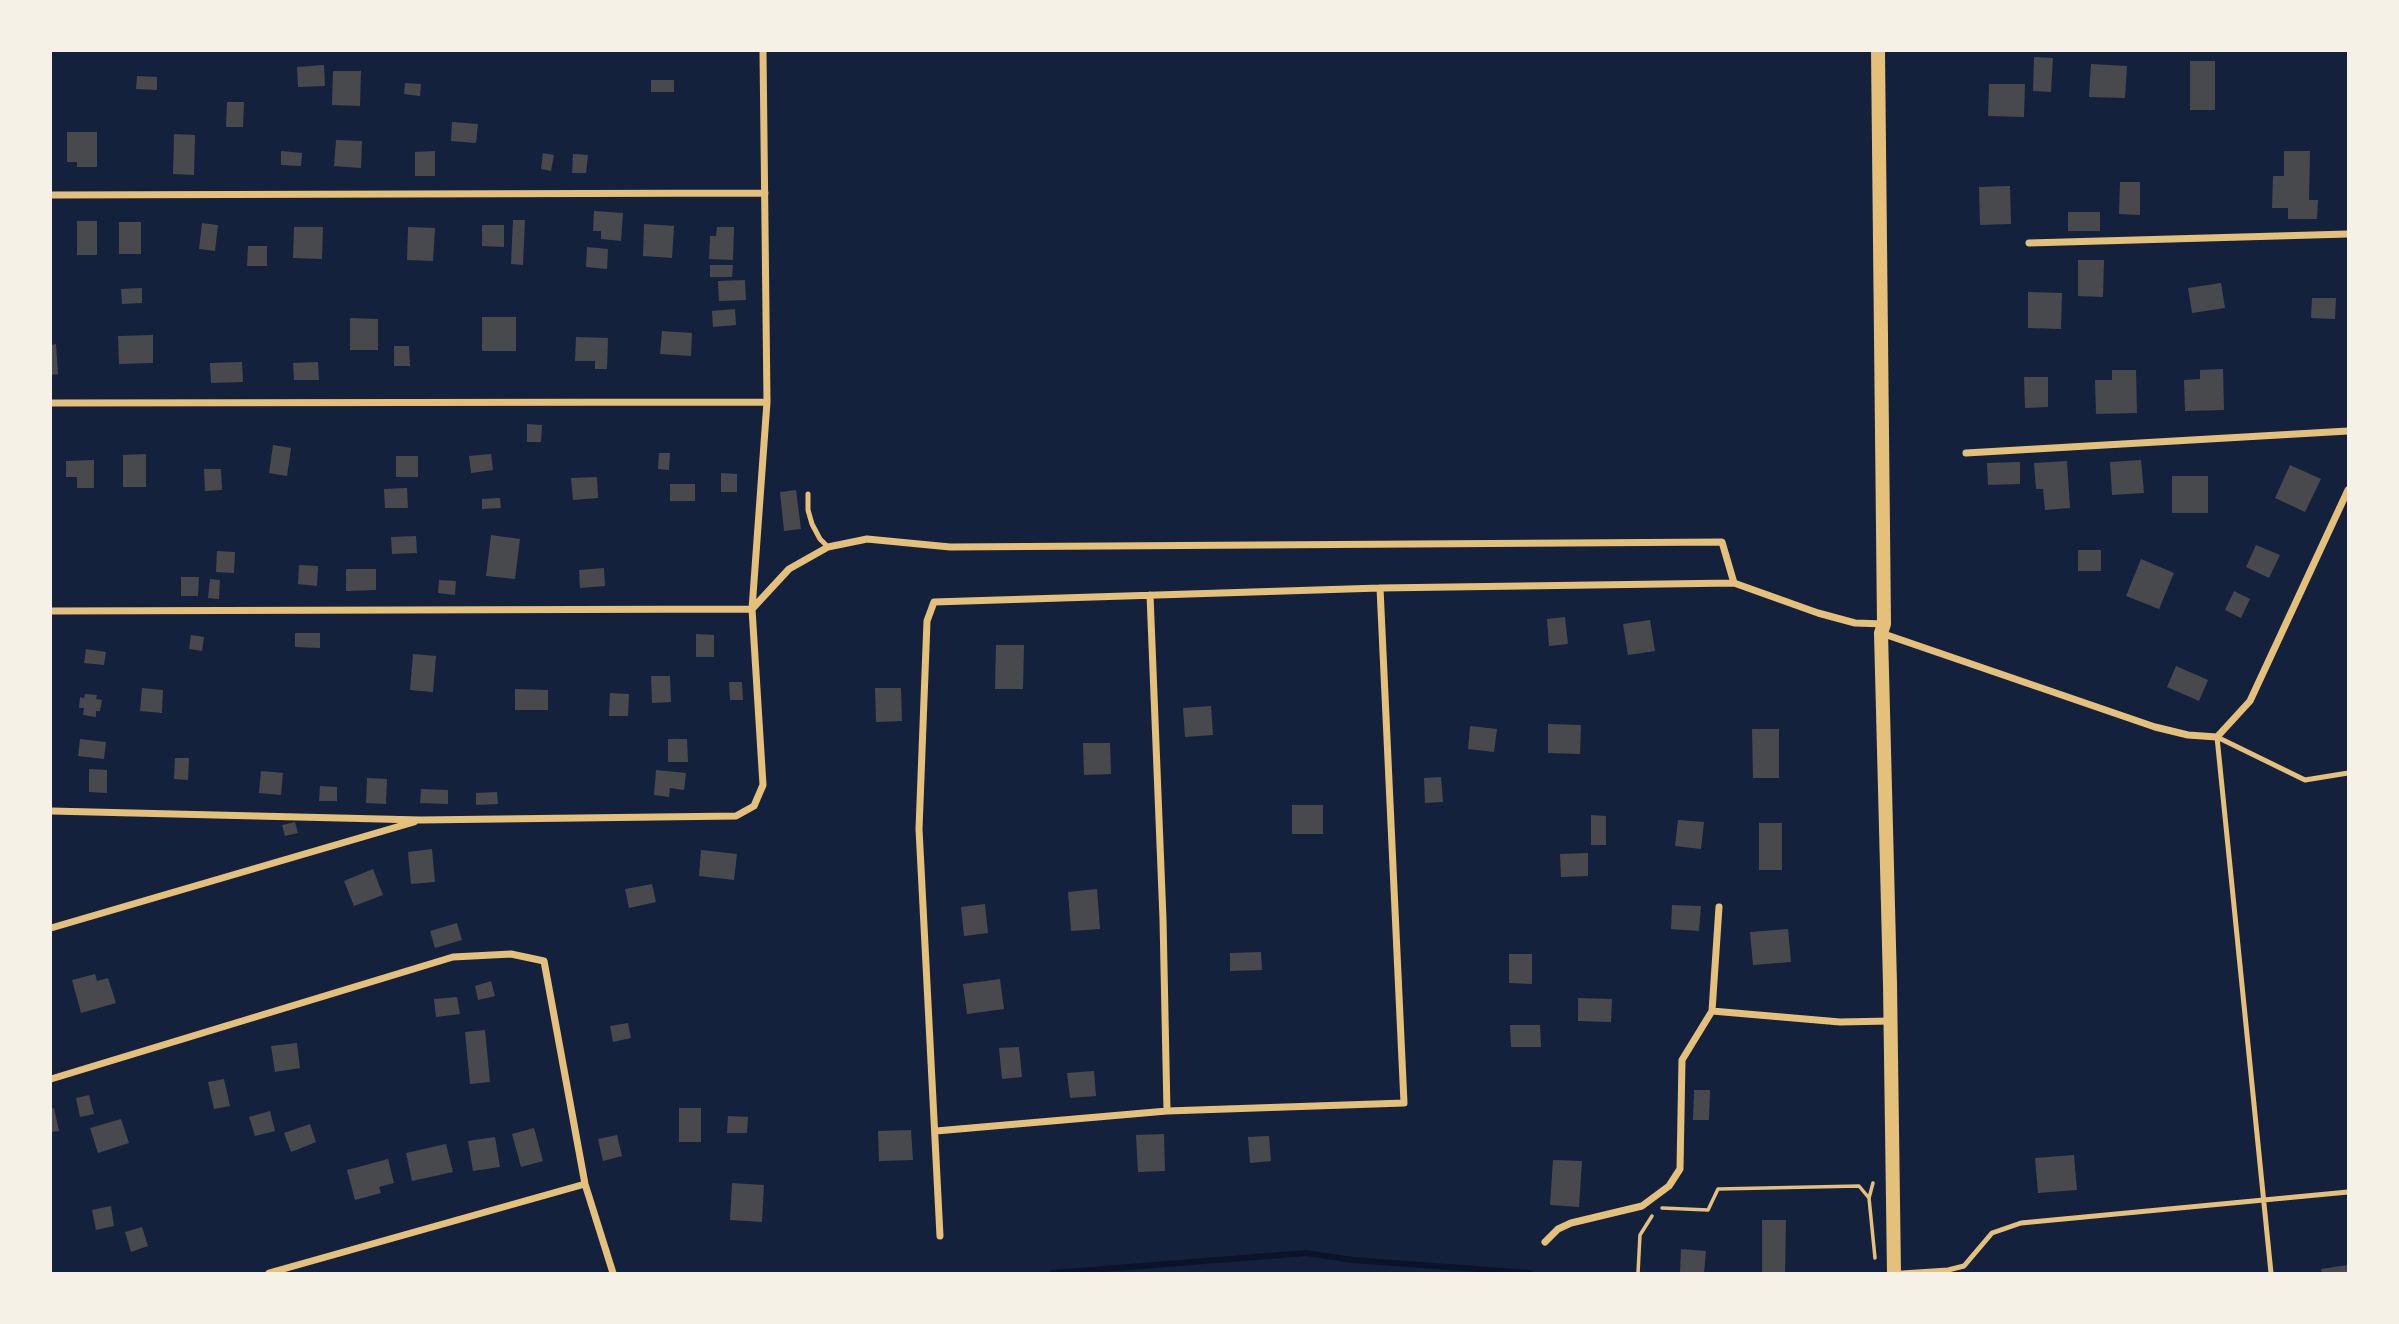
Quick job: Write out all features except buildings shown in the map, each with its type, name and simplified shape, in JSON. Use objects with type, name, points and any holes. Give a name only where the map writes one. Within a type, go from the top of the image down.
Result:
[{"type":"main road","points":[[1878,51],[1882,629],[1894,1273]]},
{"type":"street","points":[[51,811],[421,820],[736,816],[754,806],[763,785],[752,610],[767,402],[763,51]]},
{"type":"street","points":[[51,195],[765,193]]},
{"type":"street","points":[[2029,243],[2348,234]]},
{"type":"street","points":[[51,403],[767,402]]},
{"type":"street","points":[[1966,453],[2348,431]]},
{"type":"street","points":[[940,1236],[919,829],[927,621],[934,602],[1380,588],[1734,583],[1818,613],[1882,629],[2155,727],[2217,737],[2231,725],[2250,701],[2348,489]]},
{"type":"street","points":[[51,611],[752,610],[789,569],[828,547],[867,539],[950,547],[1722,542],[1734,583]]},
{"type":"street","points":[[936,1131],[1167,1111],[1404,1103],[1380,588]]},
{"type":"street","points":[[1150,595],[1163,919],[1167,1111]]},
{"type":"street","points":[[51,928],[421,820]]},
{"type":"street","points":[[1545,1242],[1558,1229],[1571,1223],[1642,1206],[1669,1186],[1681,1169],[1682,1060],[1712,1011],[1719,907]]},
{"type":"street","points":[[51,1079],[453,957],[511,954],[544,961],[585,1184],[613,1273]]},
{"type":"street","points":[[1712,1011],[1840,1022],[1890,1021]]},
{"type":"street","points":[[269,1273],[585,1184]]},
{"type":"lane","points":[[808,494],[808,510],[812,524],[828,547]]},
{"type":"lane","points":[[2217,737],[2305,780],[2348,773]]},
{"type":"lane","points":[[2217,737],[2271,1273]]},
{"type":"lane","points":[[1902,1273],[1948,1270],[1964,1266],[1992,1233],[2021,1223],[2348,1192]]},
{"type":"path","points":[[1873,1183],[1869,1198],[1876,1261]]},
{"type":"path","points":[[1638,1273],[1640,1235],[1657,1208],[1708,1210],[1718,1189],[1859,1186],[1869,1198]]},
{"type":"waterway","points":[[1053,1273],[1306,1253],[1353,1260],[1530,1273]]}]
